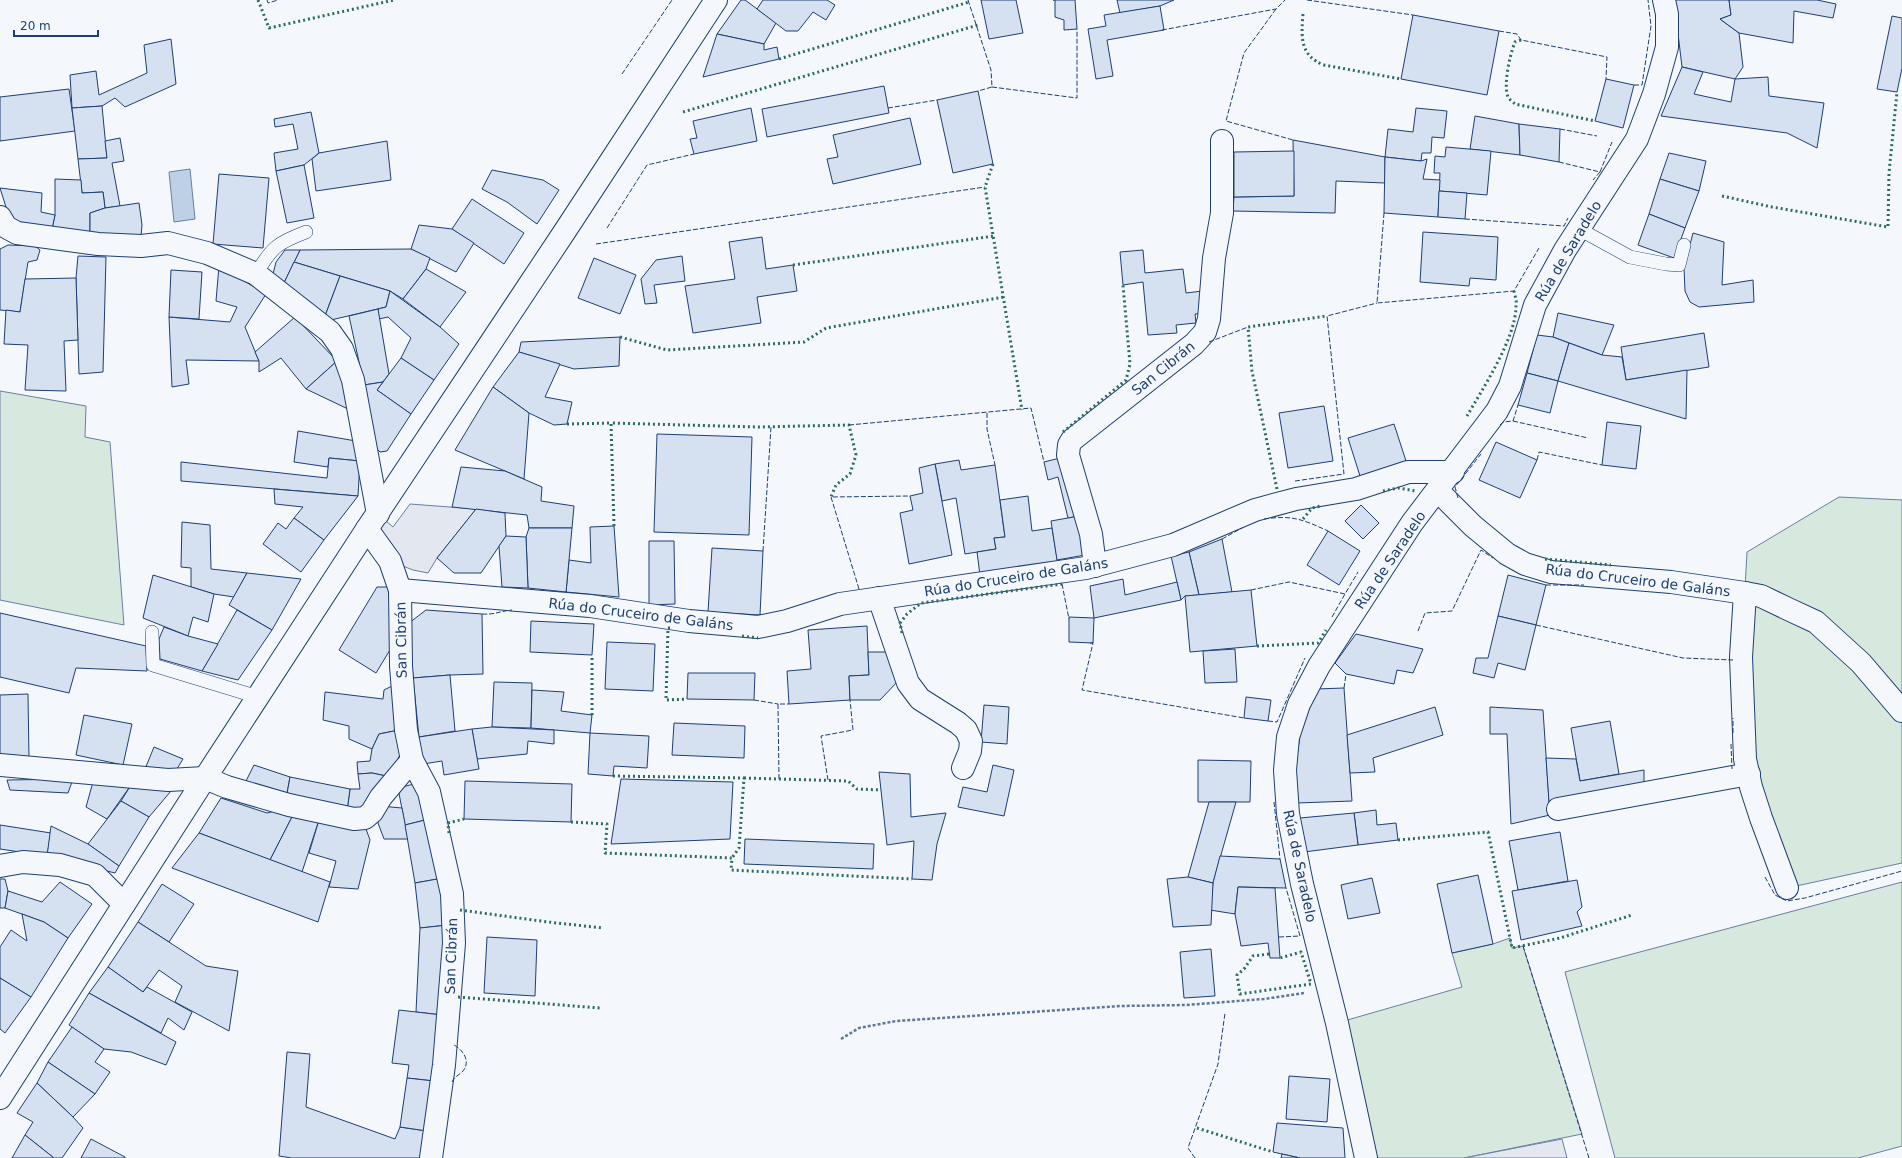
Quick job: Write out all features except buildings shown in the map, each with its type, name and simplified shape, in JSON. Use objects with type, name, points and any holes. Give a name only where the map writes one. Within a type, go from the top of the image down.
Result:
[{"type":"street","points":[[0,1098],[205,778],[716,0]]},
{"type":"street","name":"Rúa de Saradelo","points":[[1366,1158],[1328,989],[1302,884],[1288,814],[1285,770],[1288,737],[1299,704],[1319,666],[1412,523],[1453,472],[1497,411],[1510,386],[1535,305],[1579,229],[1637,139],[1654,94],[1667,47],[1667,14],[1664,0]]},
{"type":"street","name":"San Cibrán","points":[[1095,566],[1091,534],[1068,455],[1068,445],[1072,440],[1194,344],[1205,332],[1209,319],[1214,258],[1222,213],[1222,141]]},
{"type":"street","points":[[0,217],[6,227],[17,233],[98,244],[141,246],[168,243],[208,253],[256,274],[330,332],[342,349],[353,380],[373,521]]},
{"type":"street","name":"Rúa do Cruceiro de Galáns","points":[[400,590],[590,606],[689,621],[758,627],[840,604],[1095,566],[1173,545],[1255,510],[1296,499],[1356,489],[1408,472],[1453,472]]},
{"type":"street","name":"Rúa do Cruceiro de Galáns","points":[[1438,491],[1473,526],[1507,554],[1525,564],[1551,572],[1671,582],[1761,596],[1816,622],[1860,663],[1902,711]]},
{"type":"street","name":"San Cibrán","points":[[373,521],[390,561],[400,590],[401,666],[406,730],[412,760],[429,792],[452,894],[454,943],[444,1065],[431,1158]]},
{"type":"street","name":"Rúa do Cruceiro de Galáns","points":[[1745,593],[1741,657],[1745,759],[1761,818],[1787,888]]},
{"type":"street","points":[[879,598],[908,683],[920,699],[958,723],[966,730],[971,741],[970,752],[963,768]]},
{"type":"street","points":[[0,765],[168,780],[205,778],[227,787],[289,805],[354,819],[365,818],[372,812],[381,797],[412,760]]},
{"type":"street","points":[[1558,808],[1748,774]]},
{"type":"street","points":[[0,866],[23,862],[60,865],[95,875],[124,904]]},
{"type":"lane","points":[[1579,229],[1630,257],[1666,264],[1679,265],[1684,246]]},
{"type":"lane","points":[[256,274],[269,252],[284,240],[306,232]]},
{"type":"lane","points":[[152,632],[153,665],[258,697]]},
{"type":"path","points":[[841,1039],[859,1028],[896,1021],[1121,1006],[1186,1005],[1264,999],[1328,989]]},
{"type":"shaded area","points":[[0,391],[86,406],[85,437],[110,442],[124,625],[0,600]]},
{"type":"shaded area","points":[[1839,497],[1902,500],[1902,863],[1787,888],[1761,818],[1741,657],[1747,552]]},
{"type":"shaded area","points":[[410,504],[476,509],[437,558],[428,573],[413,570],[390,561],[367,529],[378,514],[393,527]]},
{"type":"shaded area","points":[[1902,882],[1902,1146],[1858,1158],[1615,1158],[1565,972]]},
{"type":"shaded area","points":[[1510,938],[1512,948],[1523,946],[1582,1134],[1464,1158],[1366,1158],[1337,1023],[1462,987],[1452,953],[1493,944]]},
{"type":"shaded area","points":[[1562,1139],[1567,1158],[1464,1158]]},
{"type":"water","points":[[190,169],[195,219],[174,222],[169,172]]},
{"type":"hedge","points":[[258,0],[269,28],[394,0]]},
{"type":"hedge","points":[[779,59],[969,2]]},
{"type":"hedge","points":[[1303,14],[1302,38],[1306,51],[1316,61],[1324,65],[1401,79]]},
{"type":"hedge","points":[[683,112],[978,25]]},
{"type":"hedge","points":[[1521,40],[1515,42],[1509,62],[1506,85],[1508,97],[1515,104],[1595,121]]},
{"type":"hedge","points":[[1722,196],[1772,207],[1888,227],[1889,173],[1897,92]]},
{"type":"hedge","points":[[993,164],[985,187],[1022,410]]},
{"type":"hedge","points":[[793,265],[994,236]]},
{"type":"hedge","points":[[1063,432],[1126,380],[1130,364],[1123,285]]},
{"type":"hedge","points":[[1467,416],[1498,362],[1511,333],[1515,319],[1516,300],[1514,291]]},
{"type":"hedge","points":[[620,337],[667,350],[804,342],[826,328],[1004,297]]},
{"type":"hedge","points":[[1277,489],[1252,371],[1248,327],[1327,316]]},
{"type":"hedge","points":[[567,424],[611,423]]},
{"type":"hedge","points":[[614,526],[611,423],[758,427],[849,425],[856,455],[850,474],[836,485],[831,497]]},
{"type":"hedge","points":[[1383,491],[1398,488],[1416,491]]},
{"type":"hedge","points":[[1303,519],[1312,508],[1321,506]]},
{"type":"hedge","points":[[1545,559],[1611,565]]},
{"type":"hedge","points":[[902,633],[900,623],[907,614],[921,603],[1062,584]]},
{"type":"hedge","points":[[670,628],[668,628],[666,700],[687,699]]},
{"type":"hedge","points":[[1257,646],[1318,643],[1326,630]]},
{"type":"hedge","points":[[742,636],[758,638]]},
{"type":"hedge","points":[[592,655],[592,715]]},
{"type":"hedge","points":[[613,776],[744,778],[739,848],[732,858]]},
{"type":"hedge","points":[[744,778],[848,781],[857,789],[881,790]]},
{"type":"hedge","points":[[449,833],[448,823],[464,819]]},
{"type":"hedge","points":[[571,822],[607,824],[605,853],[732,858],[731,870],[912,879]]},
{"type":"hedge","points":[[1398,840],[1488,832],[1512,948],[1560,938],[1632,915]]},
{"type":"hedge","points":[[460,910],[603,928]]},
{"type":"hedge","points":[[1269,954],[1253,956],[1244,969],[1237,975],[1240,994],[1311,984],[1301,952],[1280,958]]},
{"type":"hedge","points":[[458,997],[600,1008]]},
{"type":"hedge","points":[[1197,1128],[1273,1152]]},
{"type":"fence","points":[[267,0],[268,3],[278,0]]},
{"type":"fence","points":[[622,74],[672,0]]},
{"type":"fence","points":[[968,0],[991,70],[992,87],[978,91]]},
{"type":"fence","points":[[1162,30],[1276,9],[1285,0]]},
{"type":"fence","points":[[1307,0],[1413,15]]},
{"type":"fence","points":[[1634,85],[1642,85],[1651,26],[1648,0]]},
{"type":"fence","points":[[1276,9],[1244,53],[1226,121],[1293,140]]},
{"type":"fence","points":[[992,87],[1077,98],[1077,29]]},
{"type":"fence","points":[[1499,31],[1517,34],[1521,40],[1607,57],[1606,79]]},
{"type":"fence","points":[[888,108],[937,100]]},
{"type":"fence","points":[[1560,129],[1597,136]]},
{"type":"fence","points":[[1600,172],[1612,142]]},
{"type":"fence","points":[[607,228],[647,165],[694,154]]},
{"type":"fence","points":[[1559,162],[1600,172],[1593,180]]},
{"type":"fence","points":[[596,244],[985,187]]},
{"type":"fence","points":[[1384,213],[1377,303],[1514,291],[1539,248]]},
{"type":"fence","points":[[1465,219],[1564,226],[1568,218]]},
{"type":"fence","points":[[1295,481],[1344,474],[1327,316],[1377,303]]},
{"type":"fence","points":[[1209,342],[1248,327]]},
{"type":"fence","points":[[1500,425],[1503,422],[1513,421],[1518,405]]},
{"type":"fence","points":[[849,425],[1031,408],[1044,462]]},
{"type":"fence","points":[[987,413],[987,429],[995,465]]},
{"type":"fence","points":[[1513,421],[1588,438]]},
{"type":"fence","points":[[763,551],[771,427]]},
{"type":"fence","points":[[1537,460],[1539,452],[1602,465]]},
{"type":"fence","points":[[1458,498],[1455,487],[1481,454]]},
{"type":"fence","points":[[859,589],[831,497],[910,496]]},
{"type":"fence","points":[[1264,519],[1297,519],[1328,531]]},
{"type":"fence","points":[[1222,539],[1242,528]]},
{"type":"fence","points":[[1418,631],[1425,613],[1452,611],[1481,550],[1493,558]]},
{"type":"fence","points":[[1251,590],[1289,582],[1345,594],[1358,572]]},
{"type":"fence","points":[[1062,584],[1069,619]]},
{"type":"fence","points":[[1546,585],[1584,585]]},
{"type":"fence","points":[[1332,617],[1345,594]]},
{"type":"fence","points":[[482,614],[512,610]]},
{"type":"fence","points":[[1536,625],[1683,658],[1733,660]]},
{"type":"fence","points":[[1090,643],[1093,643],[1082,690],[1244,718]]},
{"type":"fence","points":[[1268,721],[1277,722],[1305,658]]},
{"type":"fence","points":[[1344,688],[1346,674]]},
{"type":"fence","points":[[754,700],[778,704]]},
{"type":"fence","points":[[828,780],[821,736],[853,730],[850,700]]},
{"type":"fence","points":[[779,779],[778,704],[789,704]]},
{"type":"fence","points":[[1733,718],[1733,733]]},
{"type":"fence","points":[[1731,744],[1732,769]]},
{"type":"fence","points":[[1274,802],[1280,859]]},
{"type":"fence","points":[[1765,877],[1775,895],[1787,901],[1805,898],[1902,871]]},
{"type":"fence","points":[[1279,937],[1300,936],[1286,888]]},
{"type":"fence","points":[[1523,946],[1589,1158]]},
{"type":"fence","points":[[1195,1158],[1188,1148],[1218,1064],[1225,1013]]},
{"type":"fence","points":[[452,1082],[455,1077],[463,1071],[466,1063],[465,1056],[454,1045]]}]
